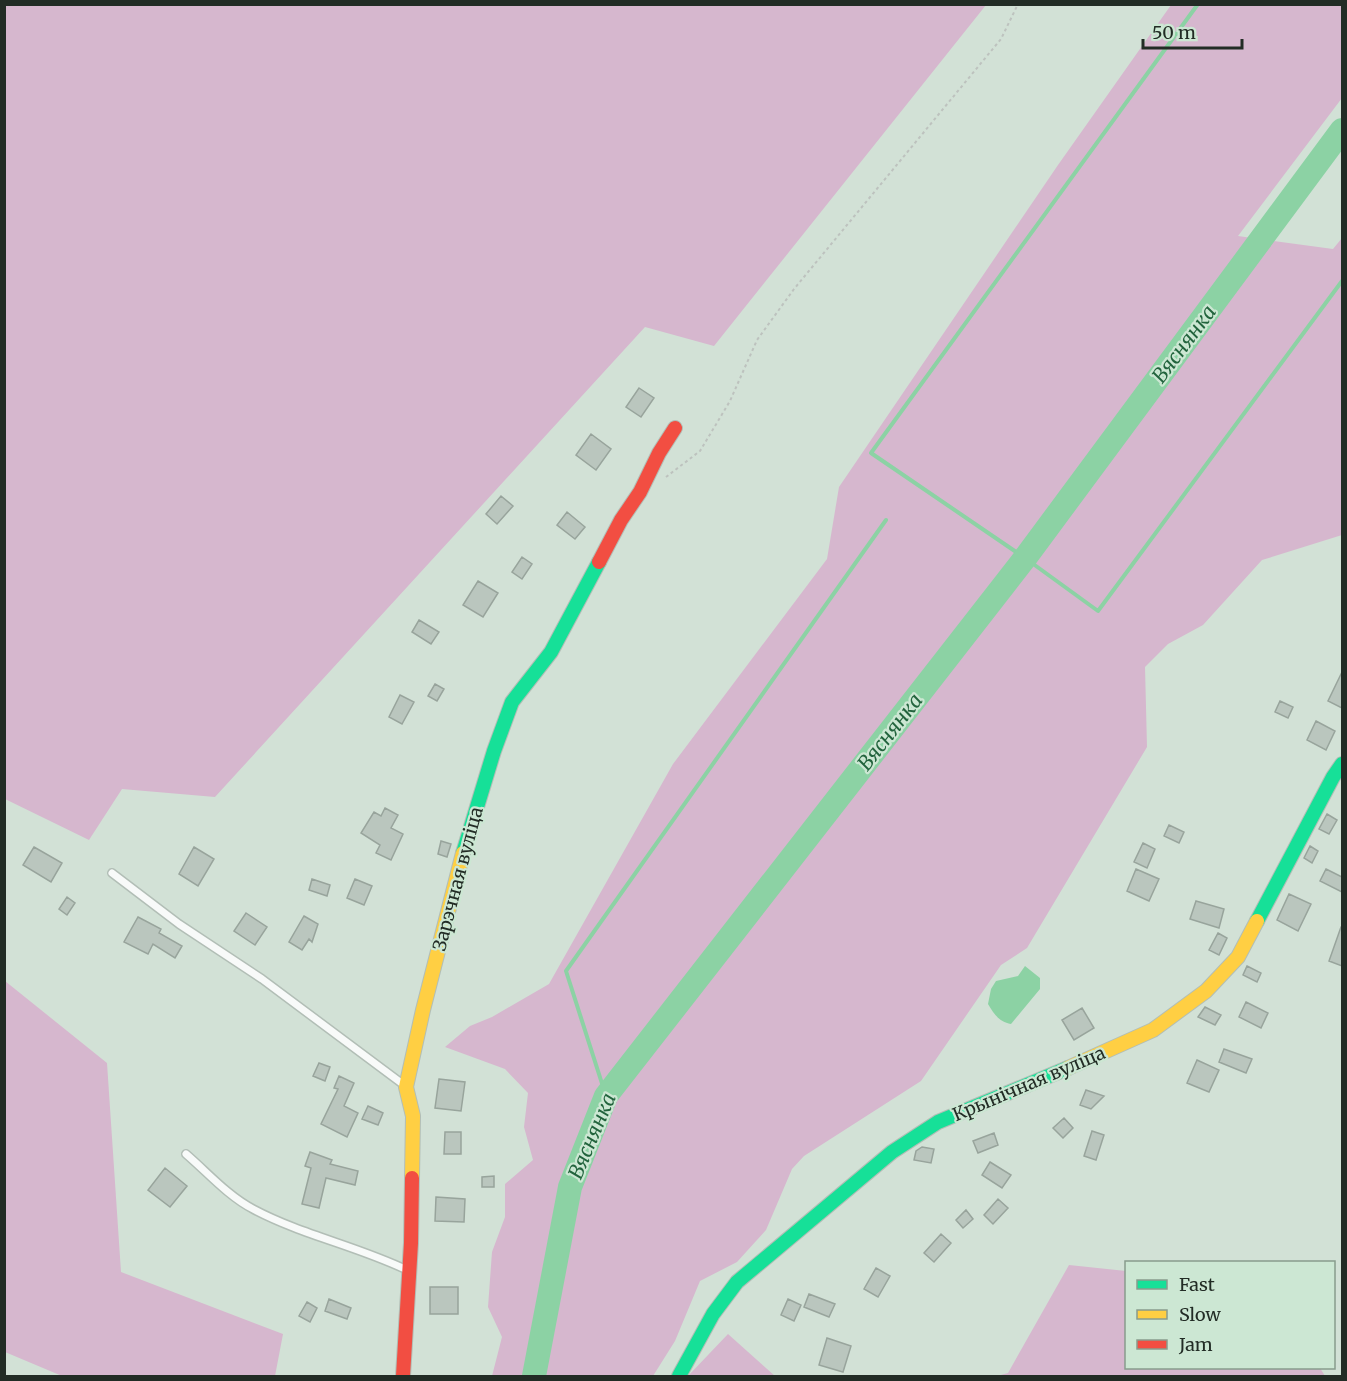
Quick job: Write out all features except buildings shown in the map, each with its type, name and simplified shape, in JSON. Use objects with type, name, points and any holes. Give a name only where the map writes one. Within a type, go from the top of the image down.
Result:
[{"type":"street","name":"Зарэчная вуліца","points":[[403,1377],[409,1271],[412,1116],[406,1087],[423,1010],[466,842],[494,751],[512,702],[551,652],[621,520],[640,492],[659,453],[675,428]]},
{"type":"street","name":"Крынічная вуліца","points":[[679,1377],[712,1314],[738,1282],[892,1152],[938,1122],[1153,1030],[1206,991],[1238,957],[1342,764]]},
{"type":"lane","points":[[112,873],[179,924],[262,979],[406,1087]]},
{"type":"lane","points":[[186,1154],[252,1209],[379,1256],[409,1271]]},
{"type":"path","points":[[665,478],[700,451],[730,400],[757,340],[794,289],[1001,39],[1018,4]]},
{"type":"shaded area","points":[[4,5],[986,5],[714,346],[645,327],[215,797],[122,789],[89,840],[5,799]]},
{"type":"shaded area","points":[[1171,5],[1342,5],[1342,98],[1238,236],[1333,249],[1342,238],[1342,535],[1262,560],[1203,625],[1168,644],[1145,667],[1147,747],[1027,948],[1001,965],[921,1081],[804,1156],[792,1169],[766,1230],[737,1262],[700,1281],[675,1341],[653,1376],[492,1376],[502,1337],[488,1307],[492,1252],[505,1217],[505,1184],[533,1160],[524,1127],[528,1093],[505,1069],[445,1047],[470,1026],[492,1017],[549,984],[673,764],[827,559],[839,487],[1058,165]]},
{"type":"shaded area","points":[[1025,966],[1040,978],[1040,989],[1011,1024],[1007,1023],[997,1017],[988,1004],[991,989],[996,981],[1018,976]]},
{"type":"shaded area","points":[[5,981],[107,1063],[121,1272],[283,1334],[275,1376],[62,1376],[5,1352]]},
{"type":"shaded area","points":[[1069,1265],[1125,1271],[1125,1369],[1321,1369],[1325,1376],[997,1376],[1008,1373]]},
{"type":"shaded area","points":[[728,1334],[775,1376],[688,1376]]},
{"type":"waterway","points":[[1198,4],[871,453],[1098,611],[1342,281]]},
{"type":"waterway","name":"Вяснянка","points":[[534,1376],[570,1187],[606,1096],[1025,558],[1342,130]]},
{"type":"waterway","points":[[606,1096],[566,971],[886,520]]},
{"type":"traffic: fast","points":[[463,853],[494,751],[512,702],[551,652],[599,562]]},
{"type":"traffic: fast","points":[[1257,921],[1342,764]]},
{"type":"traffic: fast","points":[[679,1376],[713,1314],[737,1282],[892,1152],[938,1122],[1068,1068]]},
{"type":"traffic: slow","points":[[412,1178],[413,1116],[406,1087],[463,853]]},
{"type":"traffic: slow","points":[[1068,1068],[1153,1030],[1206,991],[1238,957],[1257,921]]},
{"type":"traffic: jam","points":[[599,562],[675,428]]},
{"type":"traffic: jam","points":[[403,1376],[411,1243],[412,1178]]}]
